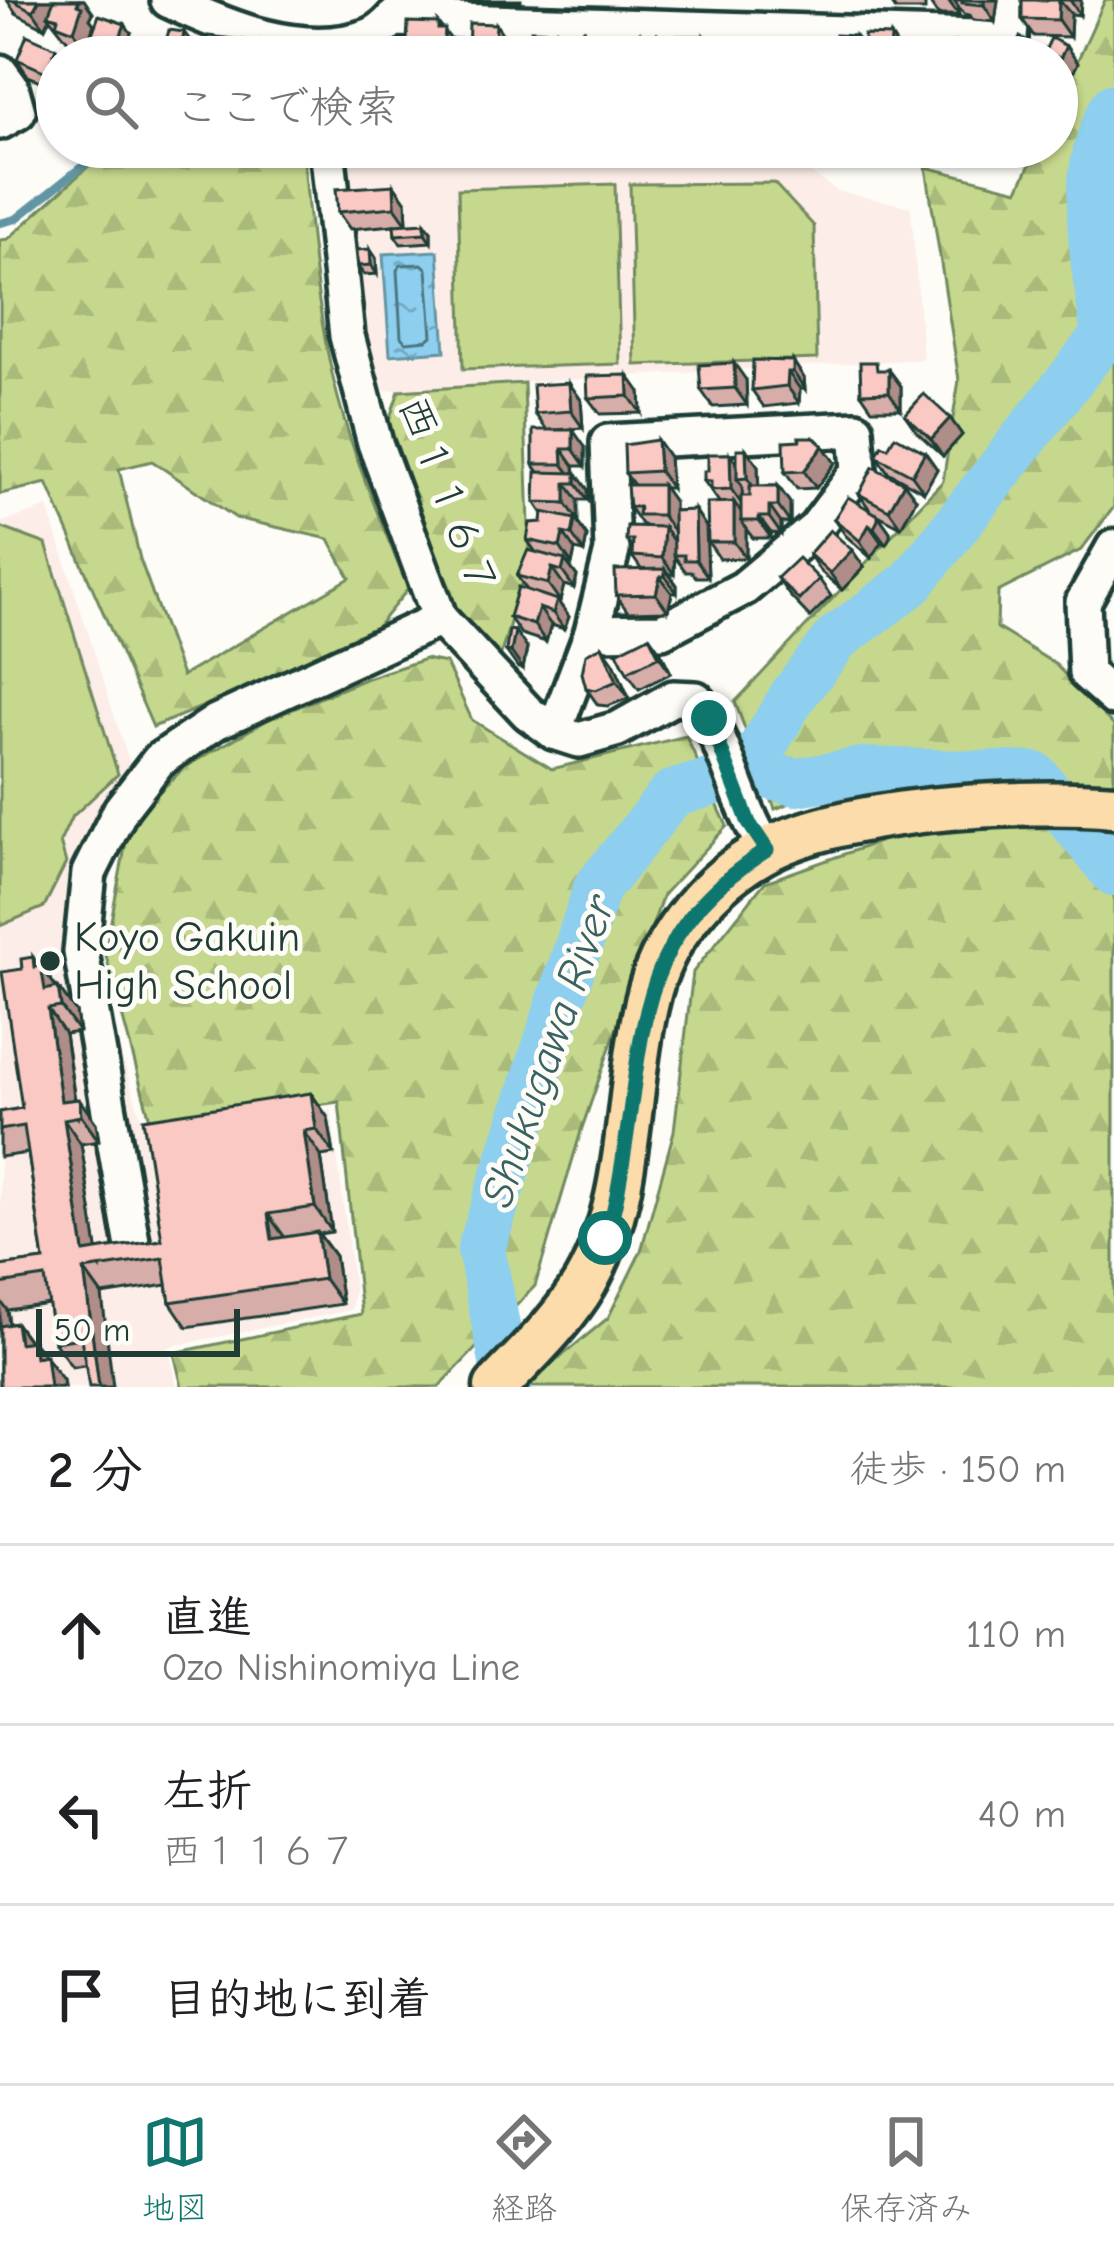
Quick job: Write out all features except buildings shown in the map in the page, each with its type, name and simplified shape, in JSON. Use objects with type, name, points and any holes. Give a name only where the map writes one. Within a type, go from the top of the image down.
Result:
[{"type":"main road","points":[[496,1387],[585,1282],[613,1217],[645,1012],[660,964],[710,892],[758,836],[814,833],[870,820],[965,808],[1102,805]]},
{"type":"street","points":[[168,0],[228,28],[259,36]]},
{"type":"street","points":[[1010,36],[1012,0]]},
{"type":"street","points":[[371,36],[401,10],[966,36]]},
{"type":"street","points":[[0,72],[11,87],[18,112],[0,122]]},
{"type":"street","name":"西１１６７","points":[[329,168],[347,336],[375,443],[440,619],[554,733]]},
{"type":"street","points":[[592,632],[662,631],[744,588],[815,530],[859,470],[856,429],[608,442],[612,551],[592,632],[554,733],[579,740],[618,729],[673,698],[696,699],[709,718],[758,836]]},
{"type":"street","points":[[1114,547],[1083,602],[1086,673],[1114,698]]},
{"type":"street","points":[[132,1241],[81,952],[89,873],[121,808],[159,760],[216,722],[440,619]]},
{"type":"shaded area","points":[[340,168],[803,168],[837,191],[911,207],[923,359],[374,391],[362,341]]},
{"type":"shaded area","name":"Koyo Gakuin High School","points":[[48,507],[129,762],[87,834],[103,996],[148,1140],[331,1109],[354,1289],[351,1310],[168,1347],[177,1387],[0,1387],[0,523]]},
{"type":"green space","points":[[1105,0],[1114,0],[1114,507],[1081,550],[998,592],[997,628],[1055,664],[1114,726],[1114,782],[842,783],[775,809],[735,702],[943,481],[959,380],[926,168],[1018,190],[1028,168],[1078,168],[1078,60]]},
{"type":"green space","points":[[87,168],[305,168],[333,378],[357,459],[408,589],[367,639],[153,727],[47,483],[0,494],[0,240],[8,239]],"holes":[[[152,461],[236,518],[329,539],[350,578],[182,676],[140,559],[119,469]]]},
{"type":"green space","points":[[774,183],[814,226],[817,359],[635,365],[630,184]]},
{"type":"green space","points":[[615,184],[620,364],[463,369],[458,189]]},
{"type":"green space","points":[[524,383],[530,553],[497,668],[452,613],[385,432],[399,391]]},
{"type":"green space","points":[[0,527],[46,544],[118,774],[71,818],[60,842],[66,863],[44,907],[0,926]]},
{"type":"green space","points":[[425,659],[446,663],[472,720],[552,769],[686,736],[727,826],[663,895],[582,1128],[535,1286],[439,1387],[182,1387],[174,1353],[361,1314],[339,1102],[152,1127],[105,952],[127,837],[147,804],[185,767],[269,719]]},
{"type":"green space","points":[[949,817],[1114,828],[1114,1387],[524,1387],[608,1318],[641,1251],[674,1131],[693,972],[765,882]]},
{"type":"water","points":[[438,251],[445,351],[390,355],[383,254]]},
{"type":"waterway","points":[[748,771],[794,694],[837,638],[911,583],[1105,335],[1091,190],[1102,134],[1114,107]]},
{"type":"waterway","points":[[0,223],[16,219],[80,168]]},
{"type":"waterway","name":"Shukugawa River","points":[[508,1387],[481,1249],[597,888],[672,794],[748,771],[797,782],[862,771],[1035,776],[1114,872]]},
{"type":"place","name":"Koyo Gakuin High School","points":[[50,961]]},
{"type":"route","points":[[605,1238],[618,1190],[650,987],[670,945],[710,892],[767,850],[749,823],[709,718]]}]
